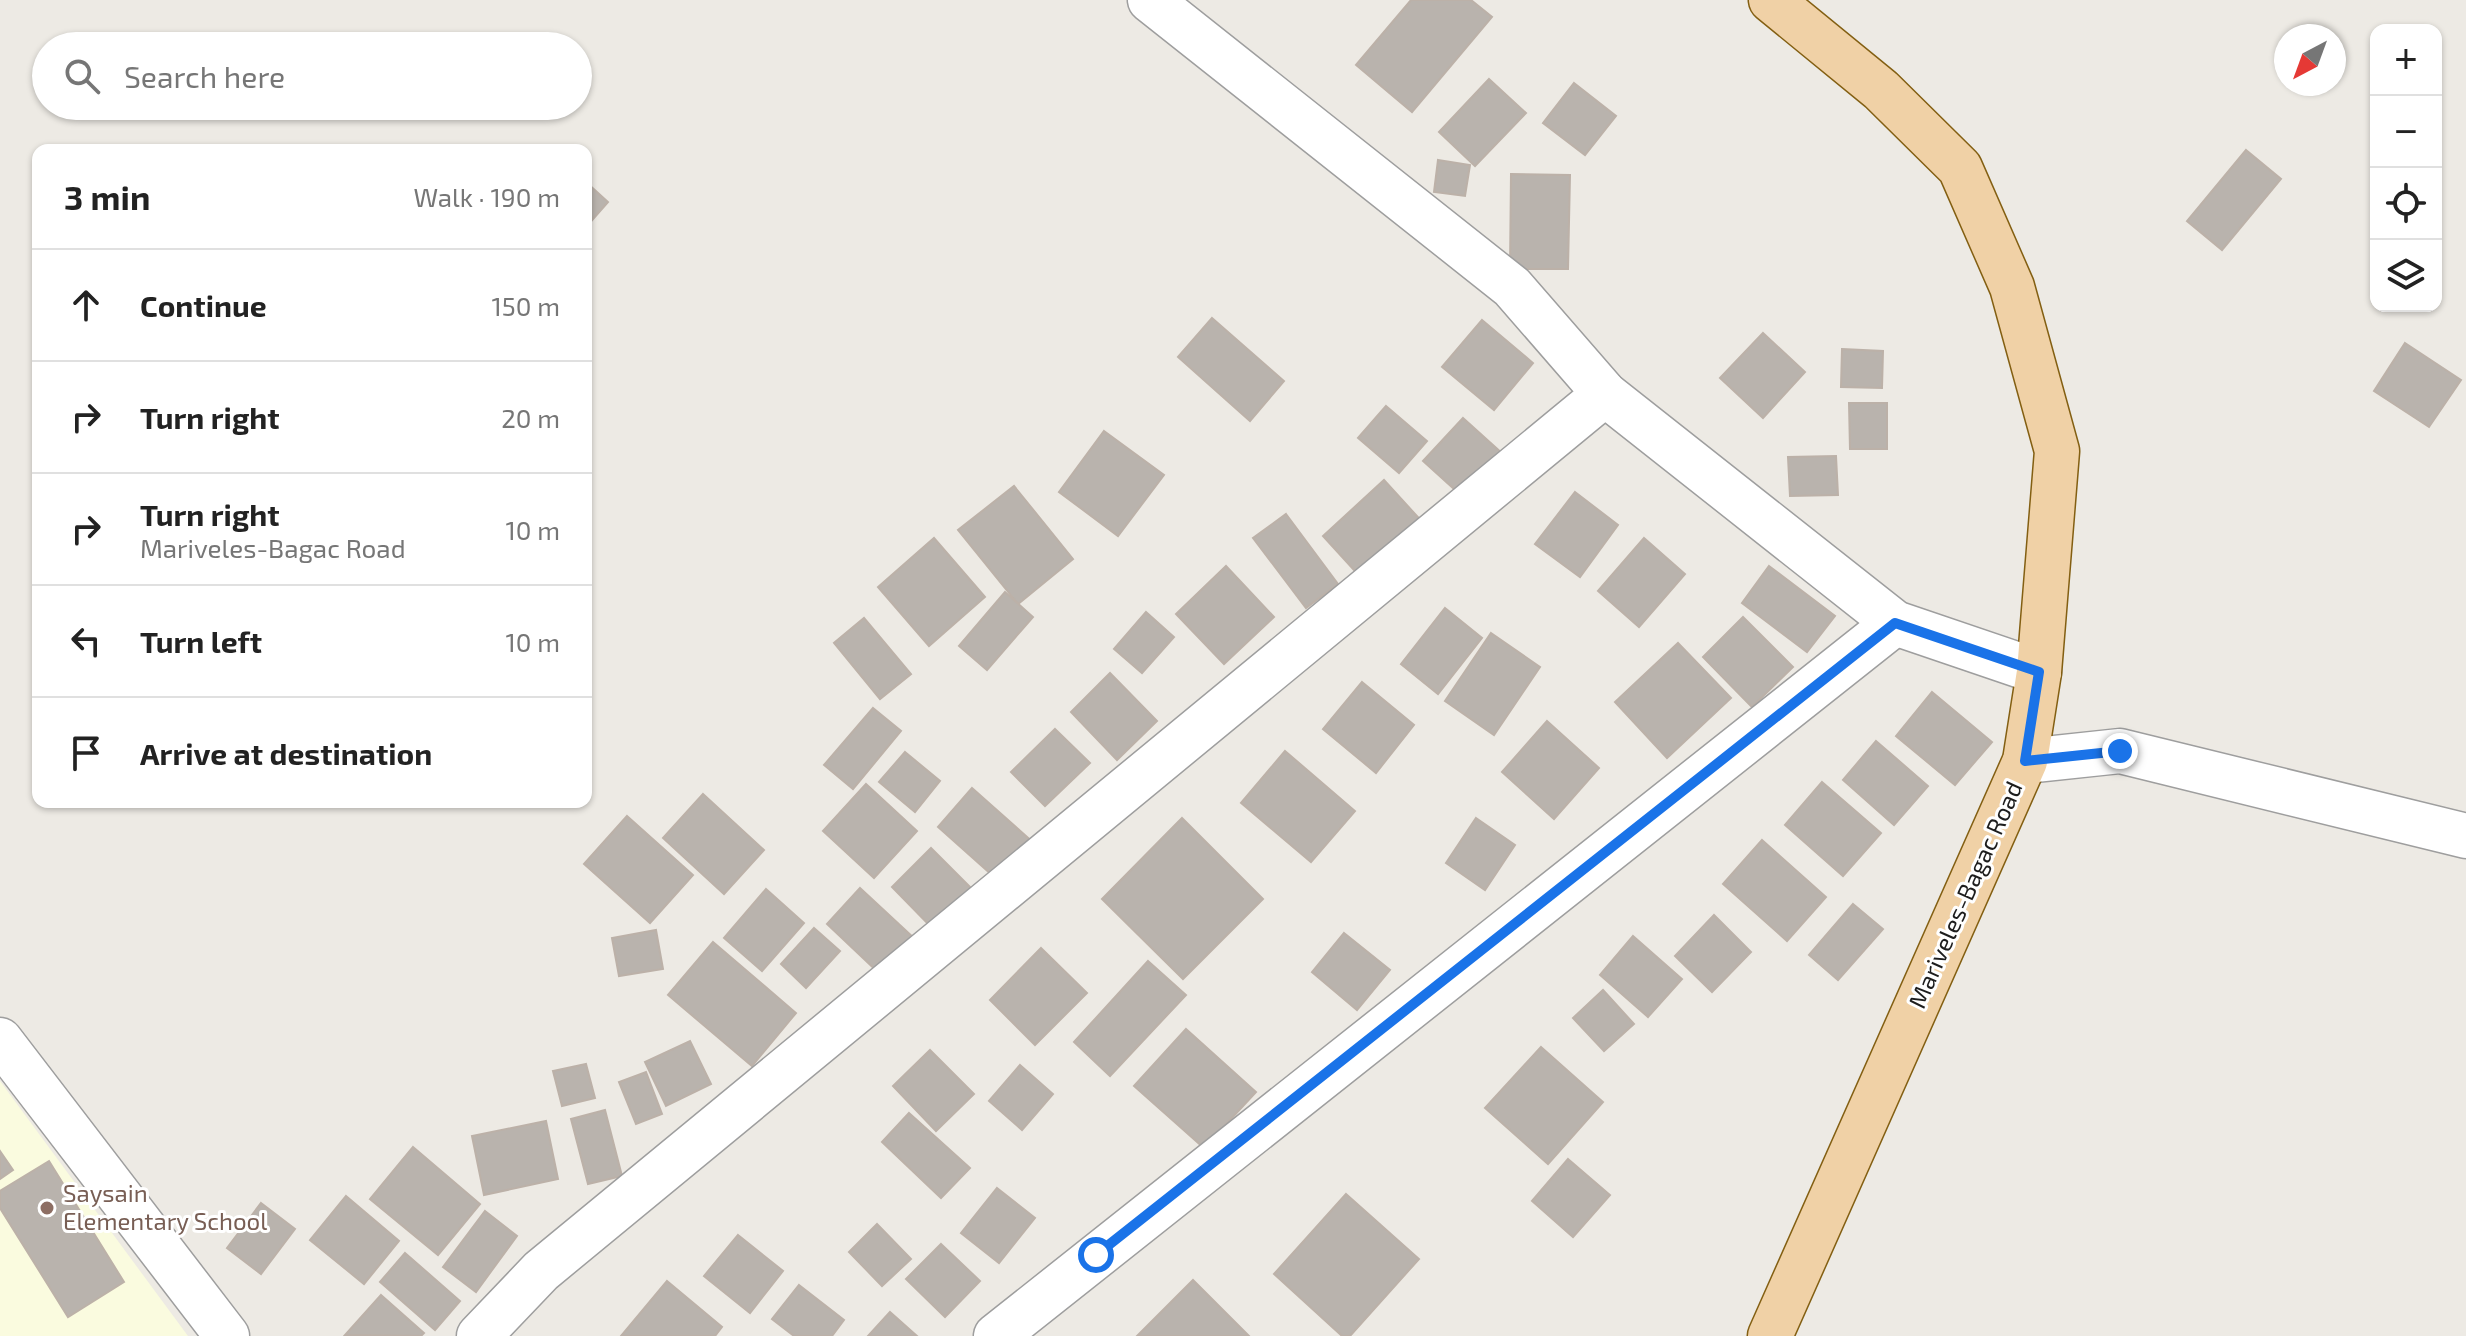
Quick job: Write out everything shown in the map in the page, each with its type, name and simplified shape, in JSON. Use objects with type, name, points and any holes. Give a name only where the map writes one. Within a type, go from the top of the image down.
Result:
[{"type":"main road","name":"Mariveles-Bagac Road","points":[[1770,1336],[2025,761],[2039,672],[2057,451],[2012,287],[1960,168],[1881,90],[1771,0]]},
{"type":"street","points":[[1150,0],[1512,287],[1605,394],[1895,623],[2039,672]]},
{"type":"street","points":[[479,1336],[541,1271],[1605,394]]},
{"type":"street","points":[[996,1336],[1895,623]]},
{"type":"street","points":[[2025,761],[2120,751],[2466,836]]},
{"type":"street","points":[[0,1040],[227,1336]]},
{"type":"shaded area","name":"Saysain Elementary School","points":[[0,1081],[188,1336],[0,1336]]},
{"type":"building","points":[[1411,0],[1471,0],[1492,17],[1412,112],[1356,65]]},
{"type":"building","points":[[1489,79],[1526,113],[1475,166],[1439,132]]},
{"type":"building","points":[[1574,83],[1616,116],[1585,155],[1543,123]]},
{"type":"building","points":[[2246,150],[2281,179],[2222,250],[2187,221]]},
{"type":"building","points":[[1438,160],[1470,165],[1465,196],[1434,192]]},
{"type":"building","points":[[1511,174],[1570,175],[1568,269],[1510,269]]},
{"type":"building","points":[[592,187],[608,202],[592,220]]},
{"type":"building","points":[[1212,318],[1284,381],[1250,421],[1178,357]]},
{"type":"building","points":[[1482,320],[1533,363],[1494,410],[1442,367]]},
{"type":"building","points":[[1763,333],[1805,372],[1763,418],[1720,378]]},
{"type":"building","points":[[2405,343],[2461,380],[2429,427],[2374,391]]},
{"type":"building","points":[[1842,349],[1883,351],[1882,388],[1841,387]]},
{"type":"building","points":[[1849,403],[1887,403],[1887,449],[1850,449]]},
{"type":"building","points":[[1386,406],[1427,441],[1399,473],[1358,438]]},
{"type":"building","points":[[1463,418],[1503,454],[1464,498],[1423,461]]},
{"type":"building","points":[[1104,431],[1164,475],[1118,536],[1059,492]]},
{"type":"building","points":[[1836,456],[1838,495],[1790,496],[1788,457]]},
{"type":"building","points":[[1384,480],[1426,526],[1365,582],[1323,536]]},
{"type":"building","points":[[1014,486],[1073,559],[1018,604],[958,530]]},
{"type":"building","points":[[1575,492],[1618,525],[1580,577],[1535,544]]},
{"type":"building","points":[[1286,514],[1338,584],[1306,608],[1253,538]]},
{"type":"building","points":[[934,538],[985,597],[929,646],[878,587]]},
{"type":"building","points":[[1644,538],[1685,574],[1639,627],[1598,591]]},
{"type":"building","points":[[1226,566],[1274,617],[1224,664],[1176,614]]},
{"type":"building","points":[[1769,566],[1835,616],[1807,652],[1742,603]]},
{"type":"building","points":[[1005,592],[1033,617],[987,670],[959,646]]},
{"type":"building","points":[[1445,608],[1482,638],[1438,694],[1401,664]]},
{"type":"building","points":[[1146,612],[1174,637],[1142,673],[1114,649]]},
{"type":"building","points":[[1743,617],[1793,667],[1752,707],[1703,657]]},
{"type":"building","points":[[864,618],[911,674],[880,699],[834,643]]},
{"type":"building","points":[[1491,633],[1540,667],[1494,735],[1445,701]]},
{"type":"building","points":[[1678,643],[1731,698],[1667,758],[1615,702]]},
{"type":"building","points":[[1110,673],[1157,721],[1117,760],[1071,712]]},
{"type":"building","points":[[1362,682],[1414,725],[1376,773],[1323,729]]},
{"type":"building","points":[[1932,692],[1992,742],[1955,785],[1896,736]]},
{"type":"building","points":[[873,708],[901,731],[853,789],[824,765]]},
{"type":"building","points":[[1547,721],[1599,768],[1554,819],[1502,772]]},
{"type":"building","points":[[1055,729],[1090,763],[1045,806],[1011,772]]},
{"type":"building","points":[[1876,741],[1928,786],[1894,825],[1843,780]]},
{"type":"building","points":[[1285,751],[1355,811],[1311,862],[1241,803]]},
{"type":"building","points":[[905,752],[940,781],[915,812],[879,782]]},
{"type":"building","points":[[1822,782],[1881,833],[1843,876],[1785,825]]},
{"type":"building","points":[[866,784],[917,831],[874,878],[823,831]]},
{"type":"building","points":[[972,788],[1035,844],[1001,883],[938,827]]},
{"type":"building","points":[[703,794],[764,850],[724,894],[663,838]]},
{"type":"building","points":[[627,816],[693,875],[650,923],[584,864]]},
{"type":"building","points":[[1182,818],[1263,899],[1183,979],[1102,899]]},
{"type":"building","points":[[1476,818],[1515,845],[1485,890],[1446,863]]},
{"type":"building","points":[[1762,840],[1826,897],[1787,941],[1723,884]]},
{"type":"building","points":[[931,848],[979,896],[939,935],[892,887]]},
{"type":"building","points":[[860,888],[915,939],[881,975],[827,924]]},
{"type":"building","points":[[766,889],[804,923],[762,971],[724,938]]},
{"type":"building","points":[[1853,904],[1883,929],[1838,980],[1809,955]]},
{"type":"building","points":[[1714,915],[1751,952],[1712,992],[1675,956]]},
{"type":"building","points":[[814,928],[840,951],[806,988],[781,964]]},
{"type":"building","points":[[656,930],[663,969],[619,976],[612,938]]},
{"type":"building","points":[[1344,933],[1390,970],[1357,1010],[1312,972]]},
{"type":"building","points":[[1633,936],[1682,979],[1648,1017],[1600,975]]},
{"type":"building","points":[[713,942],[796,1013],[752,1066],[668,995]]},
{"type":"building","points":[[1041,948],[1087,993],[1035,1045],[990,1000]]},
{"type":"building","points":[[1148,961],[1186,995],[1110,1076],[1074,1042]]},
{"type":"building","points":[[1603,990],[1634,1024],[1604,1051],[1573,1018]]},
{"type":"building","points":[[1186,1029],[1256,1092],[1204,1148],[1134,1086]]},
{"type":"building","points":[[690,1041],[711,1084],[666,1106],[645,1062]]},
{"type":"building","points":[[1541,1047],[1603,1102],[1548,1164],[1485,1108]]},
{"type":"building","points":[[930,1050],[974,1094],[936,1131],[893,1086]]},
{"type":"building","points":[[586,1064],[595,1098],[562,1106],[553,1071]]},
{"type":"building","points":[[1020,1065],[1053,1094],[1022,1130],[989,1101]]},
{"type":"building","points":[[646,1072],[662,1114],[636,1124],[619,1082]]},
{"type":"building","points":[[605,1110],[622,1176],[588,1184],[571,1119]]},
{"type":"building","points":[[909,1113],[970,1168],[941,1198],[882,1142]]},
{"type":"building","points":[[546,1121],[558,1179],[484,1195],[472,1136]]},
{"type":"building","points":[[413,1147],[480,1204],[438,1255],[370,1199]]},
{"type":"building","points":[[0,1151],[13,1170],[0,1179]]},
{"type":"building","points":[[1568,1159],[1610,1195],[1573,1237],[1532,1201]]},
{"type":"building","points":[[49,1161],[124,1282],[68,1317],[0,1208],[0,1191]]},
{"type":"building","points":[[997,1188],[1035,1218],[999,1263],[961,1233]]},
{"type":"building","points":[[1346,1194],[1419,1259],[1350,1336],[1342,1336],[1274,1274]]},
{"type":"building","points":[[346,1196],[399,1241],[364,1284],[310,1240]]},
{"type":"building","points":[[261,1203],[295,1229],[261,1274],[227,1248]]},
{"type":"building","points":[[485,1211],[517,1236],[476,1292],[443,1267]]},
{"type":"building","points":[[877,1224],[911,1259],[882,1286],[849,1252]]},
{"type":"building","points":[[738,1235],[783,1271],[750,1313],[704,1276]]},
{"type":"building","points":[[941,1244],[980,1281],[945,1317],[906,1279]]},
{"type":"building","points":[[405,1253],[460,1301],[435,1330],[380,1282]]},
{"type":"building","points":[[1193,1280],[1249,1336],[1137,1336]]},
{"type":"building","points":[[667,1281],[722,1327],[715,1336],[621,1336]]},
{"type":"building","points":[[799,1285],[844,1320],[832,1336],[794,1336],[772,1319]]},
{"type":"building","points":[[381,1295],[424,1333],[421,1336],[345,1335]]},
{"type":"building","points":[[890,1312],[917,1336],[868,1336]]},
{"type":"place","name":"Saysain Elementary School","points":[[47,1208]]},
{"type":"route","points":[[1096,1255],[1895,623],[2039,672],[2025,761],[2120,751]]}]
